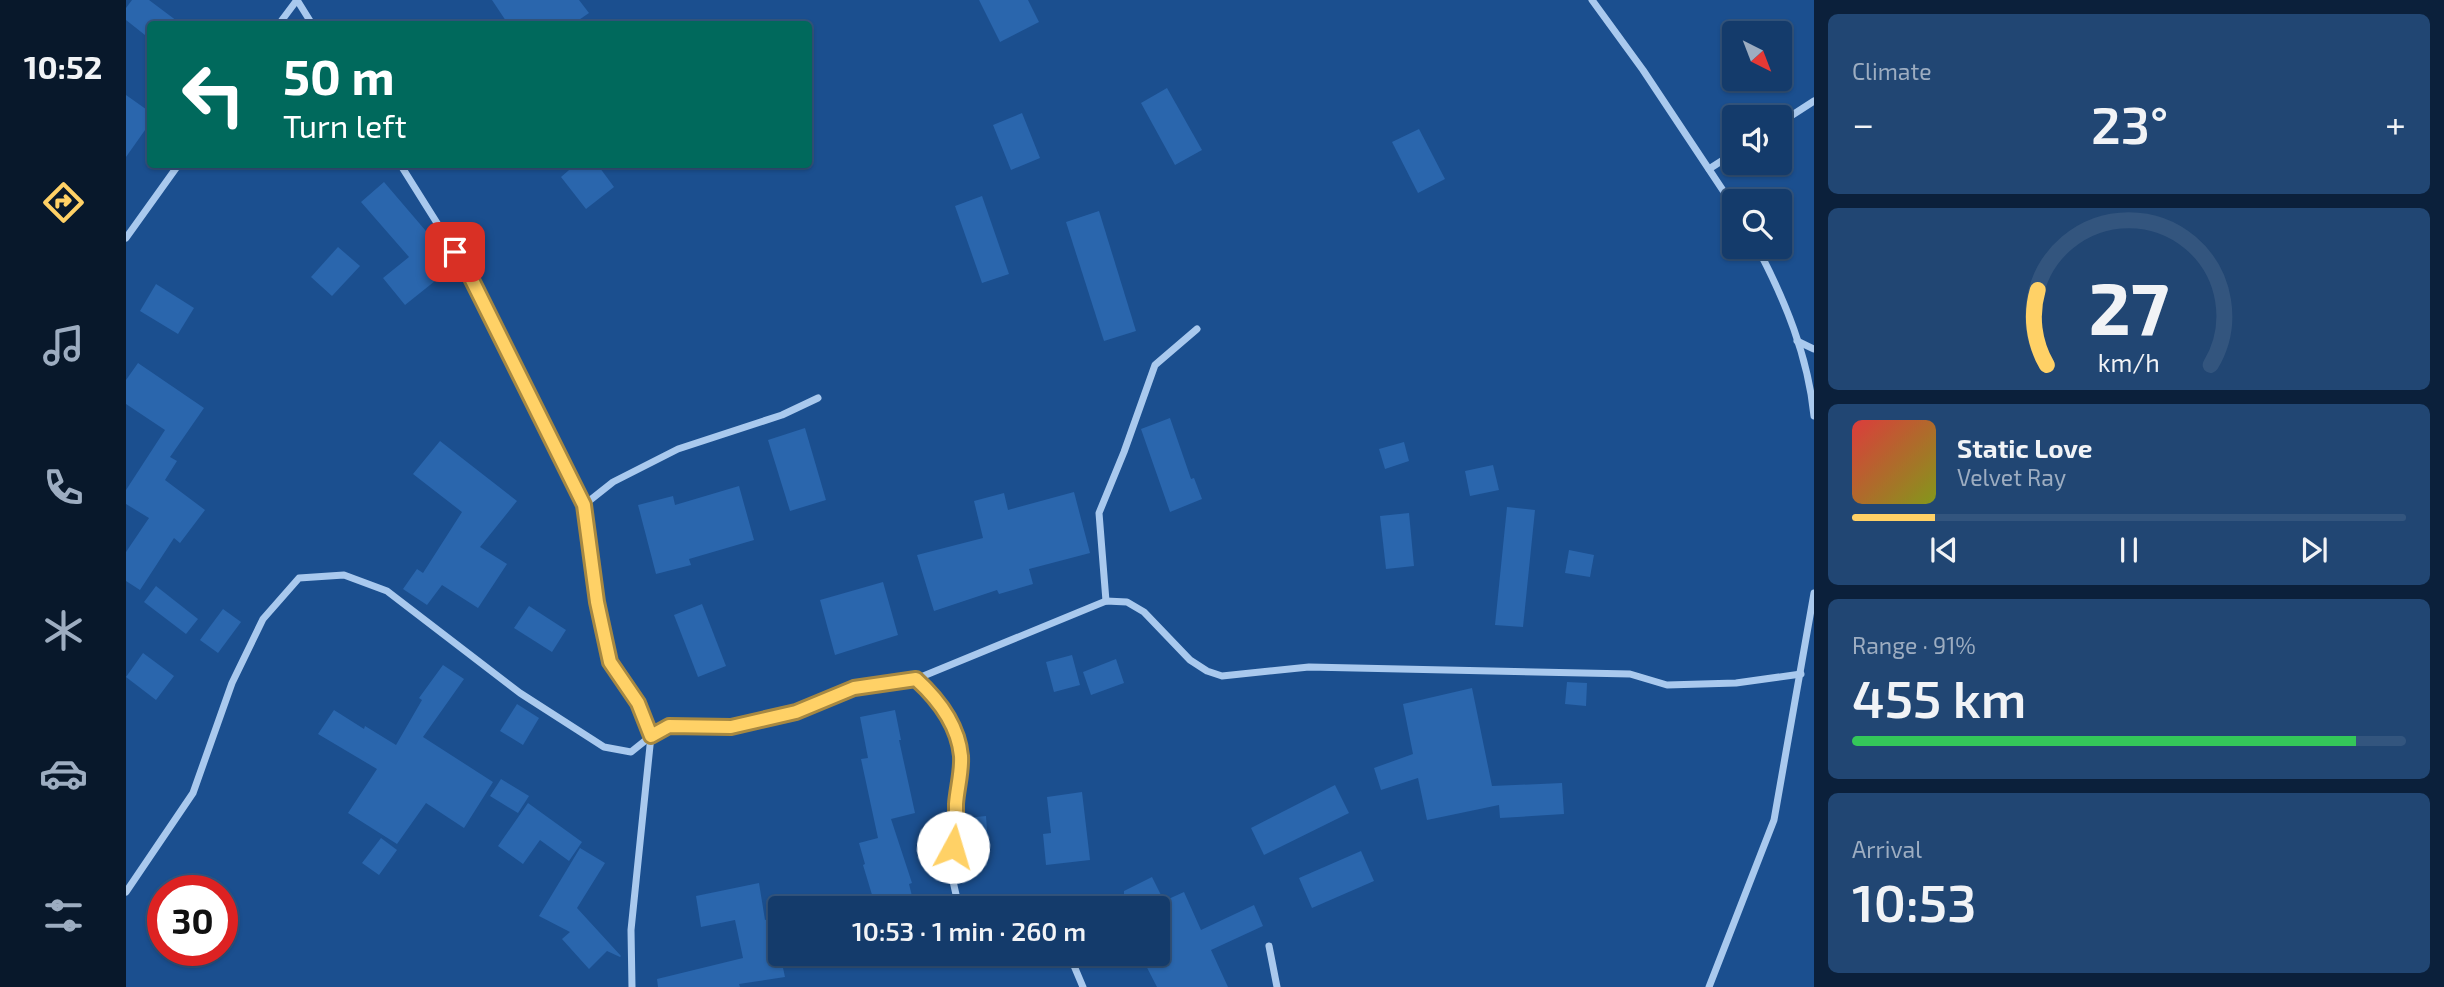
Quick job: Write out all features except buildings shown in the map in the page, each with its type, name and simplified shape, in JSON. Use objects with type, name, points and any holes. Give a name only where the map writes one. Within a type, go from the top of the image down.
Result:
[{"type":"street","points":[[281,21],[297,0],[310,21]]},
{"type":"street","points":[[1592,0],[1722,189]]},
{"type":"street","points":[[1792,115],[1814,101]]},
{"type":"street","points":[[1709,169],[1722,160]]},
{"type":"street","points":[[126,238],[176,168]]},
{"type":"street","points":[[403,168],[469,274],[584,505],[597,602],[610,662],[638,703],[651,736],[631,930],[632,987]]},
{"type":"street","points":[[1763,259],[1783,298],[1797,341],[1811,386],[1814,416]]},
{"type":"street","points":[[1106,601],[1099,513],[1155,365],[1197,329]]},
{"type":"street","points":[[1797,341],[1814,349]]},
{"type":"street","points":[[584,505],[613,482],[678,449],[782,415],[818,398]]},
{"type":"street","points":[[126,892],[193,793],[232,683],[263,619],[299,578],[344,575],[387,591],[520,693],[604,747],[631,752],[669,726],[731,727],[796,712],[854,688],[916,679],[1106,601],[1128,602],[1144,612],[1190,660],[1207,671],[1222,676],[1309,667],[1630,674],[1667,685],[1736,683],[1801,674]]},
{"type":"street","points":[[1709,987],[1774,820],[1814,593]]},
{"type":"street","points":[[916,679],[930,692],[952,722],[961,756],[956,805],[957,831],[949,863],[956,896]]},
{"type":"street","points":[[1269,946],[1277,987]]},
{"type":"street","points":[[1074,966],[1083,987]]},
{"type":"route","points":[[455,252],[469,274],[584,505],[597,602],[610,662],[638,703],[651,736],[669,726],[731,727],[796,712],[854,688],[916,679],[930,692],[952,722],[961,756],[956,805],[957,831],[953,847]]}]
